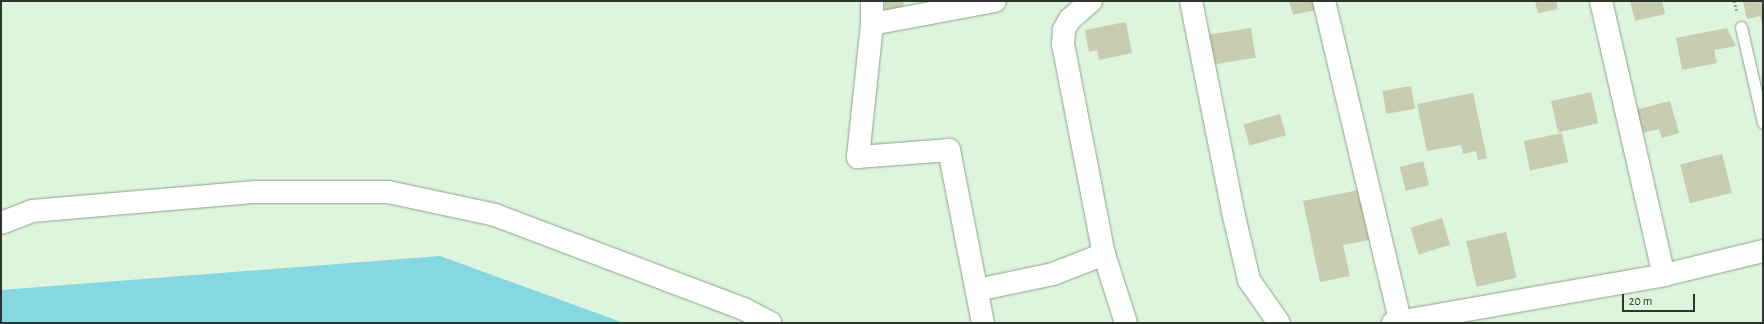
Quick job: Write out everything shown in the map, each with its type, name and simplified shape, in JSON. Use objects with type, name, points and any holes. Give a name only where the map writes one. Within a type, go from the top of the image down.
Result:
[{"type":"street","points":[[872,1],[872,24],[858,157],[949,150],[983,323]]},
{"type":"street","points":[[872,24],[995,1]]},
{"type":"street","points":[[1091,1],[1070,19],[1064,30],[1063,44],[1104,254],[1126,323]]},
{"type":"street","points":[[1191,1],[1234,216],[1249,280],[1268,310],[1279,323]]},
{"type":"street","points":[[1324,1],[1396,322],[1664,275],[1763,251]]},
{"type":"street","points":[[1601,1],[1664,275]]},
{"type":"street","points":[[1,223],[32,211],[255,192],[388,192],[495,215],[744,309],[770,323]]},
{"type":"street","points":[[977,290],[1054,274],[1104,254]]},
{"type":"lane","points":[[1741,27],[1763,122]]},
{"type":"water","points":[[440,256],[624,323],[1,323],[1,290]]},
{"type":"building","points":[[884,1],[903,1],[904,9],[885,11]]},
{"type":"building","points":[[1289,1],[1313,1],[1315,10],[1293,15]]},
{"type":"building","points":[[1535,1],[1556,1],[1558,9],[1538,13]]},
{"type":"building","points":[[1630,1],[1662,1],[1665,14],[1635,21]]},
{"type":"building","points":[[1743,1],[1763,1],[1763,27],[1760,16],[1747,19]]},
{"type":"building","points":[[1126,22],[1132,53],[1099,60],[1097,50],[1089,52],[1085,30]]},
{"type":"building","points":[[1251,28],[1256,58],[1211,65],[1207,35]]},
{"type":"building","points":[[1727,28],[1736,46],[1714,50],[1717,63],[1682,70],[1676,38]]},
{"type":"building","points":[[1411,86],[1415,109],[1386,114],[1382,91]]},
{"type":"building","points":[[1591,92],[1598,123],[1558,132],[1551,101]]},
{"type":"building","points":[[1473,93],[1487,158],[1478,160],[1476,151],[1463,154],[1461,145],[1427,151],[1417,104]]},
{"type":"building","points":[[1670,101],[1679,133],[1662,138],[1659,129],[1642,133],[1635,110]]},
{"type":"building","points":[[1280,114],[1286,135],[1250,146],[1243,124]]},
{"type":"building","points":[[1562,133],[1568,162],[1530,170],[1524,141]]},
{"type":"building","points":[[1722,154],[1732,193],[1690,203],[1680,164]]},
{"type":"building","points":[[1423,161],[1429,185],[1406,191],[1400,167]]},
{"type":"building","points":[[1359,190],[1369,240],[1343,245],[1350,276],[1320,282],[1303,201]]},
{"type":"building","points":[[1442,218],[1450,245],[1419,254],[1410,228]]},
{"type":"building","points":[[1506,232],[1517,278],[1477,287],[1466,241]]}]
